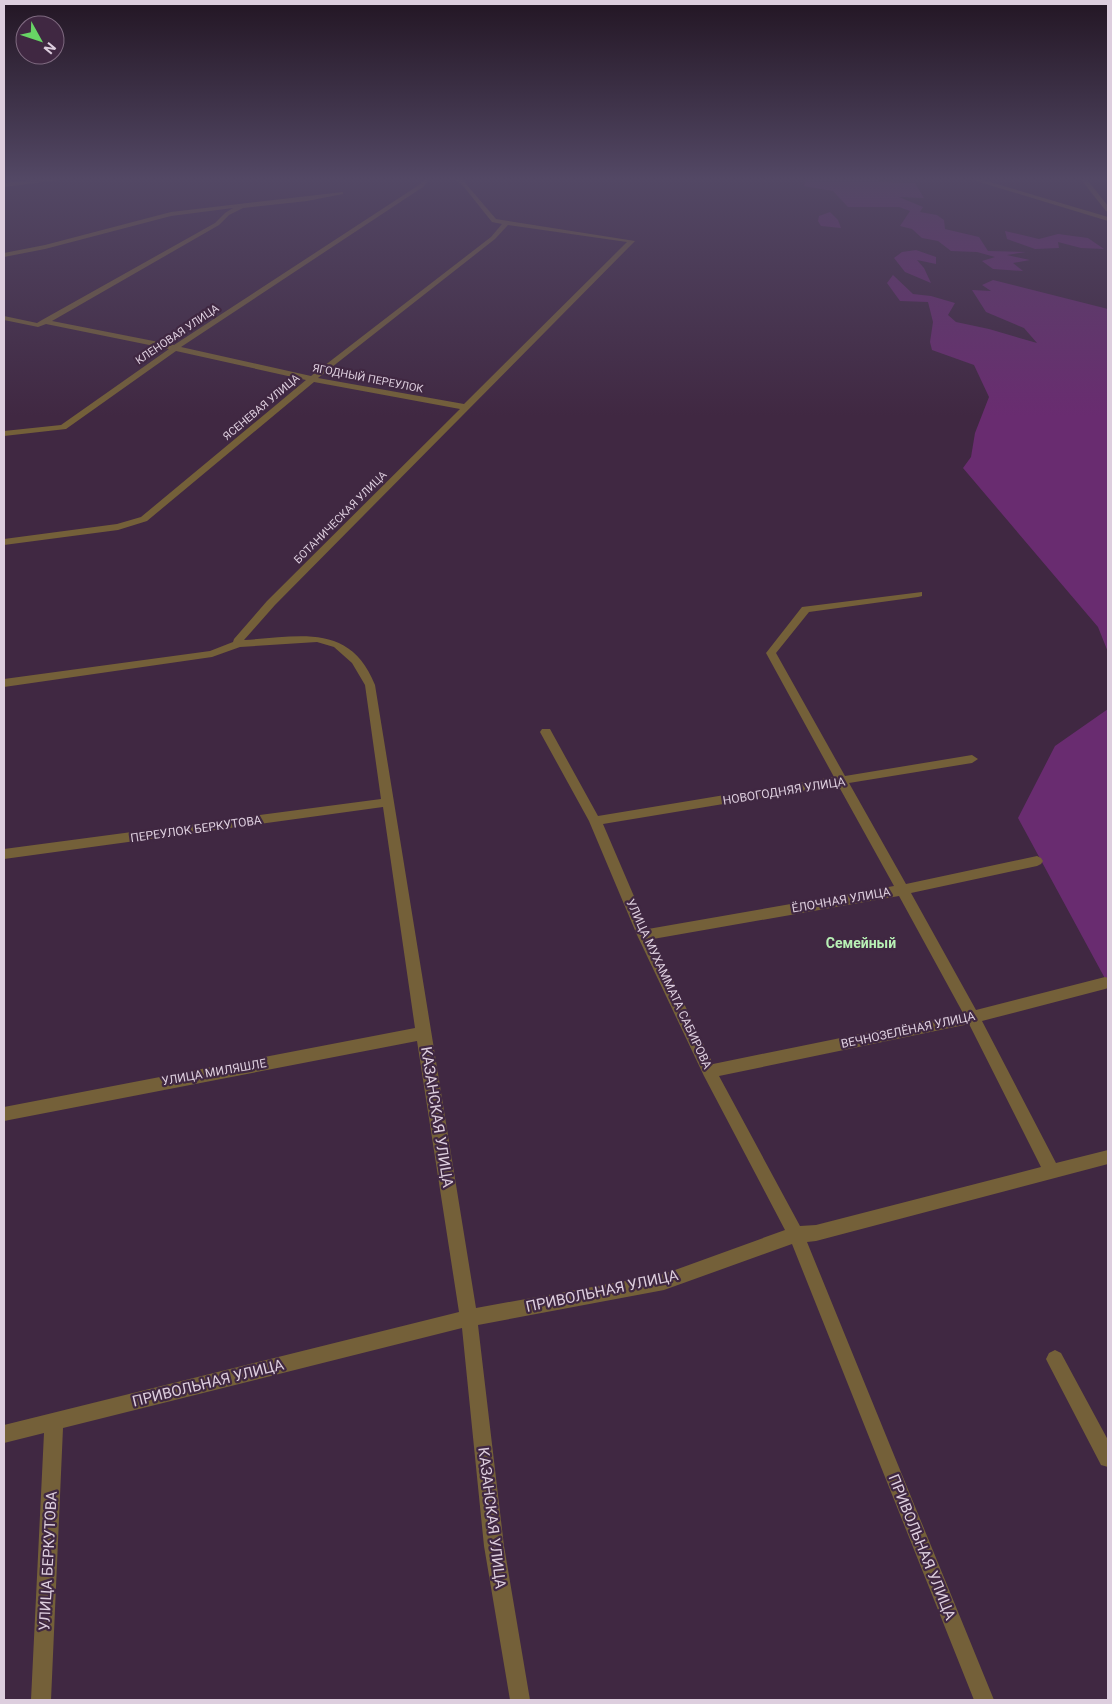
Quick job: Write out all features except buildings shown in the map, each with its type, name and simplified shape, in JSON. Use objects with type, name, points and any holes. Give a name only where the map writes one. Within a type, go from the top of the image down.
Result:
[{"type":"street","points":[[45,322],[160,257]]},
{"type":"street","name":"КЛЕНОВАЯ УЛИЦА","points":[[4,434],[64,427],[175,348],[314,257]]},
{"type":"street","name":"ЯСЕНЕВАЯ УЛИЦА","points":[[4,542],[118,527],[144,519],[312,379],[469,257]]},
{"type":"street","name":"БОТАНИЧЕСКАЯ УЛИЦА","points":[[239,644],[238,641],[271,603],[616,257]]},
{"type":"street","name":"ЯГОДНЫЙ ПЕРЕУЛОК","points":[[4,318],[38,325],[45,322],[175,348],[312,379],[465,407]]},
{"type":"street","points":[[918,594],[806,609],[770,653],[973,1017],[1052,1172]]},
{"type":"street","name":"КАЗАНСКАЯ УЛИЦА","points":[[239,644],[317,639],[338,645],[356,661],[366,675],[370,685],[469,1318],[494,1546],[520,1700]]},
{"type":"street","points":[[4,683],[212,654],[239,644]]},
{"type":"street","name":"УЛИЦА МУХАММАТА САБИРОВА","points":[[546,732],[595,822],[644,934],[709,1071],[796,1234]]},
{"type":"street","name":"НОВОГОДНЯЯ УЛИЦА","points":[[595,822],[972,759]]},
{"type":"street","name":"ПЕРЕУЛОК БЕРКУТОВА","points":[[4,854],[389,802]]},
{"type":"street","name":"ЁЛОЧНАЯ УЛИЦА","points":[[644,934],[902,890],[1037,861]]},
{"type":"street","name":"ВЕЧНОЗЕЛЁНАЯ УЛИЦА","points":[[709,1071],[973,1017],[1105,983]]},
{"type":"street","name":"УЛИЦА МИЛЯШЛЕ","points":[[4,1114],[424,1032]]},
{"type":"street","points":[[796,1234],[816,1233],[1108,1157]]},
{"type":"street","name":"ПРИВОЛЬНАЯ УЛИЦА","points":[[4,1434],[469,1318],[664,1282],[796,1234],[984,1700]]},
{"type":"street","points":[[1056,1359],[1108,1458]]},
{"type":"street","name":"УЛИЦА БЕРКУТОВА","points":[[41,1700],[54,1421]]},
{"type":"shaded area","points":[[936,257],[936,264],[917,260],[924,268],[931,283],[905,272],[894,258]]},
{"type":"shaded area","points":[[993,257],[1014,257],[1030,260],[1013,263],[1023,271],[993,269],[982,261],[995,257]]},
{"type":"shaded area","points":[[893,275],[913,294],[931,296],[955,303],[948,315],[956,322],[989,329],[1037,343],[1024,328],[986,312],[972,290],[991,291],[982,285],[993,280],[1108,309],[1108,652],[1098,627],[963,468],[971,457],[975,433],[989,397],[974,365],[932,350],[930,342],[933,322],[928,302],[900,301],[887,283]]},
{"type":"shaded area","points":[[1108,709],[1108,984],[1018,818],[1055,746]]},
{"type":"district","name":"Семейный","points":[[861,943]]}]
